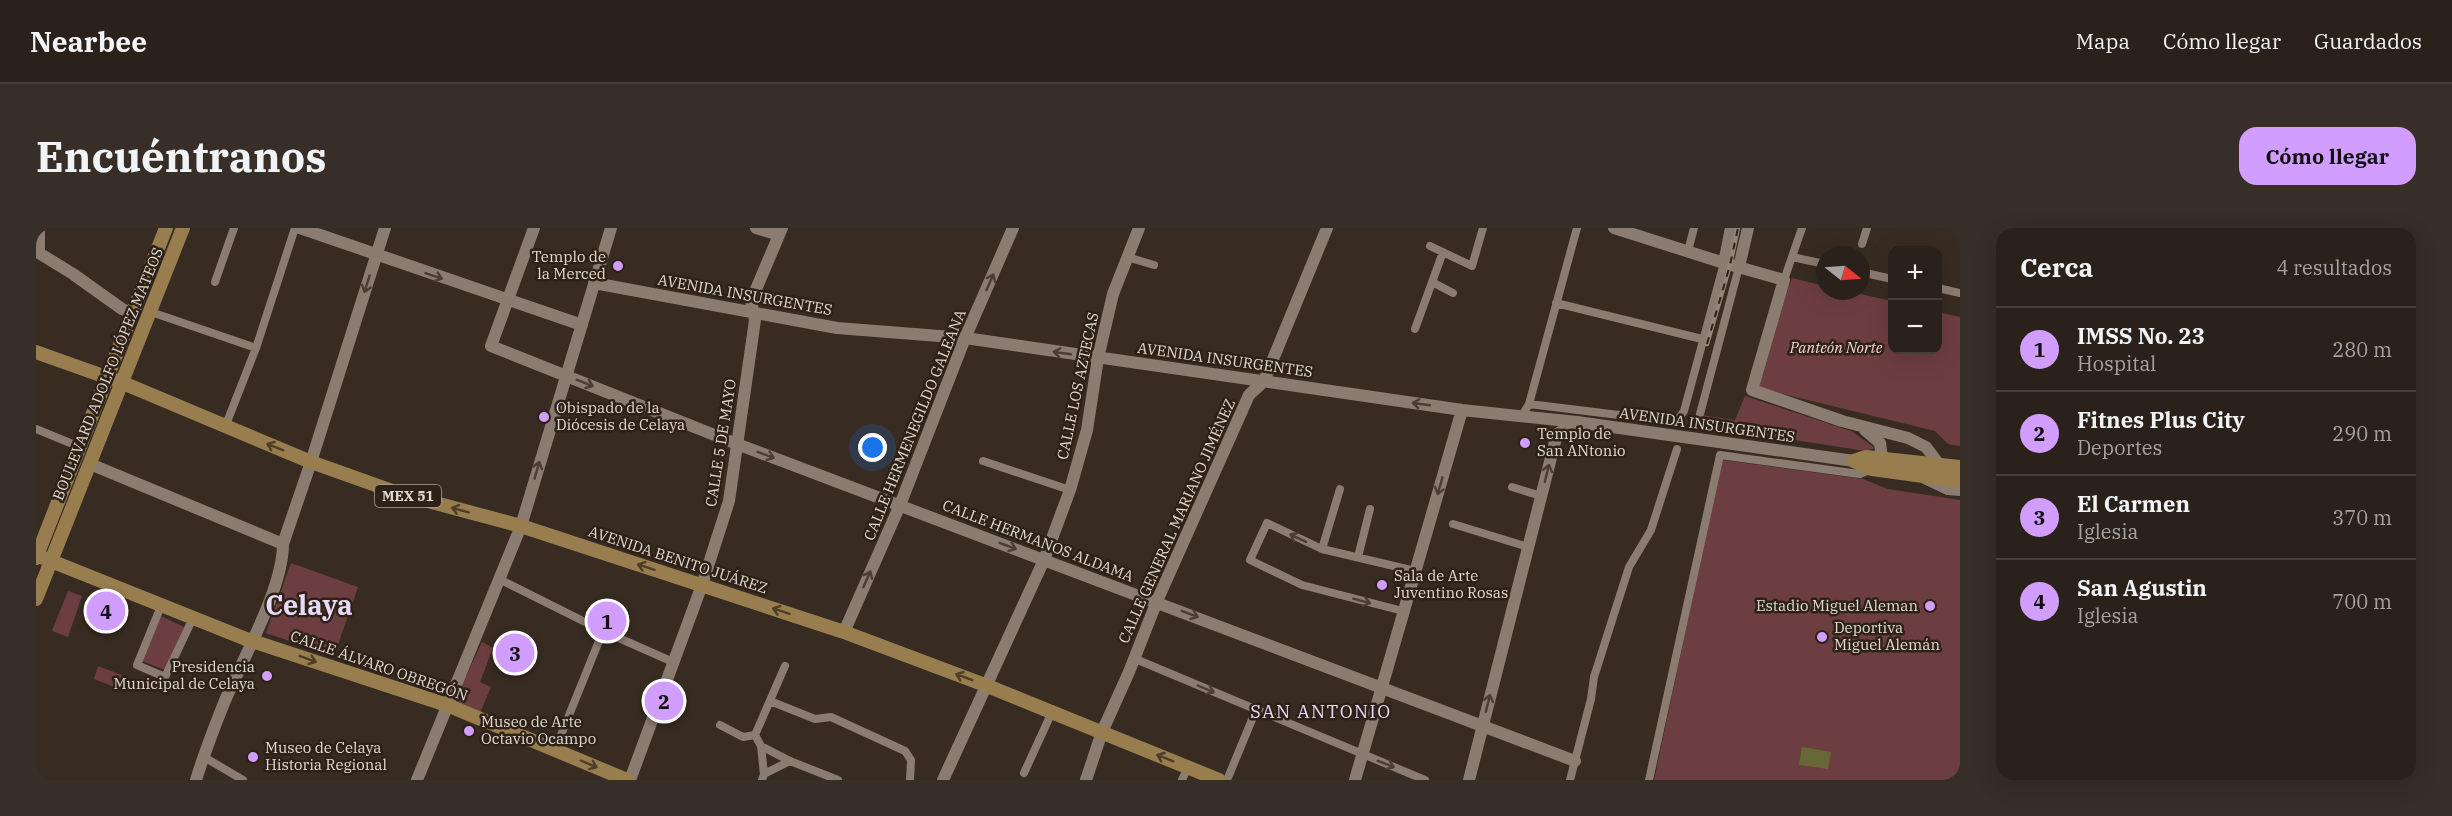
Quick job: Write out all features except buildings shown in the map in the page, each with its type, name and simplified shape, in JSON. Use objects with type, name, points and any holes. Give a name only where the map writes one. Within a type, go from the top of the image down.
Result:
[{"type":"main road","name":"BOULEVARD ADOLFO LÓPEZ MATEOS","points":[[36,556],[165,228]]},
{"type":"main road","name":"BOULEVARD ADOLFO LÓPEZ MATEOS","points":[[36,599],[183,228]]},
{"type":"main road","points":[[300,228],[508,301],[582,324]]},
{"type":"main road","points":[[195,780],[283,558],[282,544],[311,462],[385,228]]},
{"type":"main road","points":[[508,301],[534,228]]},
{"type":"main road","points":[[417,780],[501,580],[521,526],[610,228]]},
{"type":"main road","points":[[756,228],[781,232]]},
{"type":"main road","name":"CALLE HERMENEGILDO GALEANA","points":[[844,632],[900,505],[965,338],[1013,228]]},
{"type":"main road","name":"CALLE LOS AZTECAS","points":[[943,780],[1044,560],[1070,490],[1087,430],[1098,358],[1113,294],[1139,228]]},
{"type":"main road","name":"CALLE GENERAL MARIANO JIMÉNEZ","points":[[1086,780],[1102,732],[1157,601],[1249,395],[1264,381],[1328,228]]},
{"type":"main road","points":[[1614,228],[1638,231],[1688,251],[1785,280],[1751,387],[1752,390],[1856,424],[1908,438],[1926,447],[1939,464]]},
{"type":"main road","points":[[1724,263],[1731,228]]},
{"type":"main road","points":[[1739,267],[1748,228]]},
{"type":"main road","points":[[36,230],[39,232],[39,253],[122,309],[132,313]]},
{"type":"main road","name":"CALLE 5 DE MAYO","points":[[628,780],[702,585],[729,501],[755,320],[752,301],[781,232]]},
{"type":"main road","name":"AVENIDA INSURGENTES","points":[[594,283],[837,327],[965,338],[1462,410],[1577,422],[1854,461]]},
{"type":"main road","name":"CALLE HERMANOS ALDAMA","points":[[508,301],[491,346],[737,444],[1575,760]]},
{"type":"main road","name":"MEX 51","points":[[36,352],[123,383]]},
{"type":"main road","name":"AVENIDA BENITO JUÁREZ","points":[[123,383],[311,462],[398,493],[521,526],[844,632],[1102,732],[1185,774],[1219,780]]},
{"type":"main road","points":[[1355,780],[1462,410]]},
{"type":"main road","points":[[1521,417],[1525,422],[1548,424],[1557,434]]},
{"type":"main road","points":[[1468,780],[1557,434],[1577,422]]},
{"type":"main road","points":[[1856,424],[1873,435],[1880,443],[1882,458]]},
{"type":"main road","points":[[1854,461],[1866,457],[1960,467]]},
{"type":"main road","points":[[1939,464],[1960,458]]},
{"type":"main road","points":[[1854,461],[1872,469],[1960,481]]},
{"type":"main road","points":[[90,464],[282,544]]},
{"type":"main road","points":[[1918,475],[1948,489],[1960,490]]},
{"type":"main road","name":"CALLE ÁLVARO OBREGÓN","points":[[36,556],[252,641],[447,705],[628,780]]},
{"type":"street","points":[[38,244],[44,228]]},
{"type":"street","points":[[215,282],[234,228]]},
{"type":"street","points":[[225,427],[256,348],[295,228]]},
{"type":"street","points":[[1430,246],[1472,266],[1483,228]]},
{"type":"street","points":[[1521,417],[1528,404],[1577,228]]},
{"type":"street","points":[[1688,251],[1695,228]]},
{"type":"street","points":[[1785,280],[1802,228]]},
{"type":"street","points":[[1862,244],[1867,228]]},
{"type":"street","points":[[1415,329],[1443,252]]},
{"type":"street","points":[[1127,257],[1154,265]]},
{"type":"street","points":[[1792,258],[1816,262]]},
{"type":"street","points":[[1528,404],[1676,422],[1684,411],[1724,263]]},
{"type":"street","points":[[1700,414],[1739,267]]},
{"type":"street","points":[[1870,274],[1888,278]]},
{"type":"street","points":[[1432,282],[1453,293]]},
{"type":"street","points":[[1942,289],[1960,293]]},
{"type":"street","points":[[1556,303],[1702,339]]},
{"type":"street","points":[[151,312],[256,348]]},
{"type":"street","points":[[36,429],[80,447]]},
{"type":"street","points":[[1570,780],[1591,699],[1594,677],[1625,578],[1650,530],[1677,449]]},
{"type":"street","points":[[1649,780],[1720,454],[1860,474],[1872,469]]},
{"type":"street","points":[[983,461],[1070,490]]},
{"type":"street","points":[[1512,486],[1541,496]]},
{"type":"street","points":[[1322,549],[1340,489]]},
{"type":"street","points":[[1358,557],[1370,509]]},
{"type":"street","points":[[1403,611],[1302,585],[1250,560],[1267,523],[1322,549],[1415,571]]},
{"type":"street","points":[[1453,525],[1528,547]]},
{"type":"street","points":[[501,580],[603,631],[673,662]]},
{"type":"street","points":[[161,606],[137,665],[165,677],[193,618]]},
{"type":"street","points":[[555,750],[603,631]]},
{"type":"street","points":[[1133,658],[1425,780]]},
{"type":"street","points":[[755,735],[785,666]]},
{"type":"street","points":[[770,701],[815,719],[831,717],[905,751],[911,760],[910,780]]},
{"type":"street","points":[[1227,780],[1256,710]]},
{"type":"street","points":[[1024,773],[1052,712]]},
{"type":"street","points":[[720,725],[743,737],[755,735]]},
{"type":"street","points":[[755,735],[761,746],[763,777],[790,761]]},
{"type":"street","points":[[761,746],[790,761],[838,780]]},
{"type":"street","points":[[204,757],[243,780]]},
{"type":"green space","name":"Panteón Norte","points":[[1792,278],[1816,284],[1816,300],[1870,300],[1870,296],[1888,300],[1888,354],[1942,354],[1942,313],[1960,317],[1960,446],[1948,444],[1935,431],[1758,388],[1760,365]]},
{"type":"green space","points":[[1745,396],[1851,431],[1875,448],[1866,451],[1695,425],[1700,415],[1735,420]]},
{"type":"green space","name":"Deportiva Miguel Alemán","points":[[1722,460],[1863,479],[1888,489],[1960,500],[1960,780],[1654,780]]},
{"type":"green space","points":[[291,563],[358,587],[334,656],[266,633]]},
{"type":"green space","points":[[68,591],[82,596],[68,637],[52,631]]},
{"type":"green space","points":[[161,616],[184,627],[165,670],[142,661]]},
{"type":"green space","points":[[482,642],[493,648],[480,682],[491,687],[480,713],[455,700]]},
{"type":"green space","points":[[98,666],[124,676],[120,689],[94,679]]},
{"type":"shaded area","points":[[1802,747],[1831,752],[1828,769],[1799,765]]},
{"type":"railway","points":[[1707,344],[1730,265],[1738,228]]},
{"type":"place","name":"Templo de la Merced","points":[[618,266]]},
{"type":"place","name":"Obispado de la Diócesis de Celaya","points":[[544,417]]},
{"type":"place","name":"Templo de San ANtonio","points":[[1525,443]]},
{"type":"place","name":"Sala de Arte Juventino Rosas","points":[[1382,585]]},
{"type":"place","name":"Estadio Miguel Aleman","points":[[1930,606]]},
{"type":"place","name":"San Agustin","points":[[106,611]]},
{"type":"place","name":"IMSS No. 23","points":[[607,621]]},
{"type":"place","name":"Deportiva Miguel Alemán","points":[[1822,637]]},
{"type":"place","name":"El Carmen","points":[[515,653]]},
{"type":"place","name":"Presidencia Municipal de Celaya","points":[[267,676]]},
{"type":"place","name":"Fitnes Plus City","points":[[664,701]]},
{"type":"place","name":"Museo de Arte Octavio Ocampo","points":[[469,731]]},
{"type":"place","name":"Museo de Celaya Historia Regional","points":[[253,757]]},
{"type":"district","name":"Celaya","points":[[309,606]]},
{"type":"district","name":"SAN ANTONIO","points":[[1321,712]]}]
